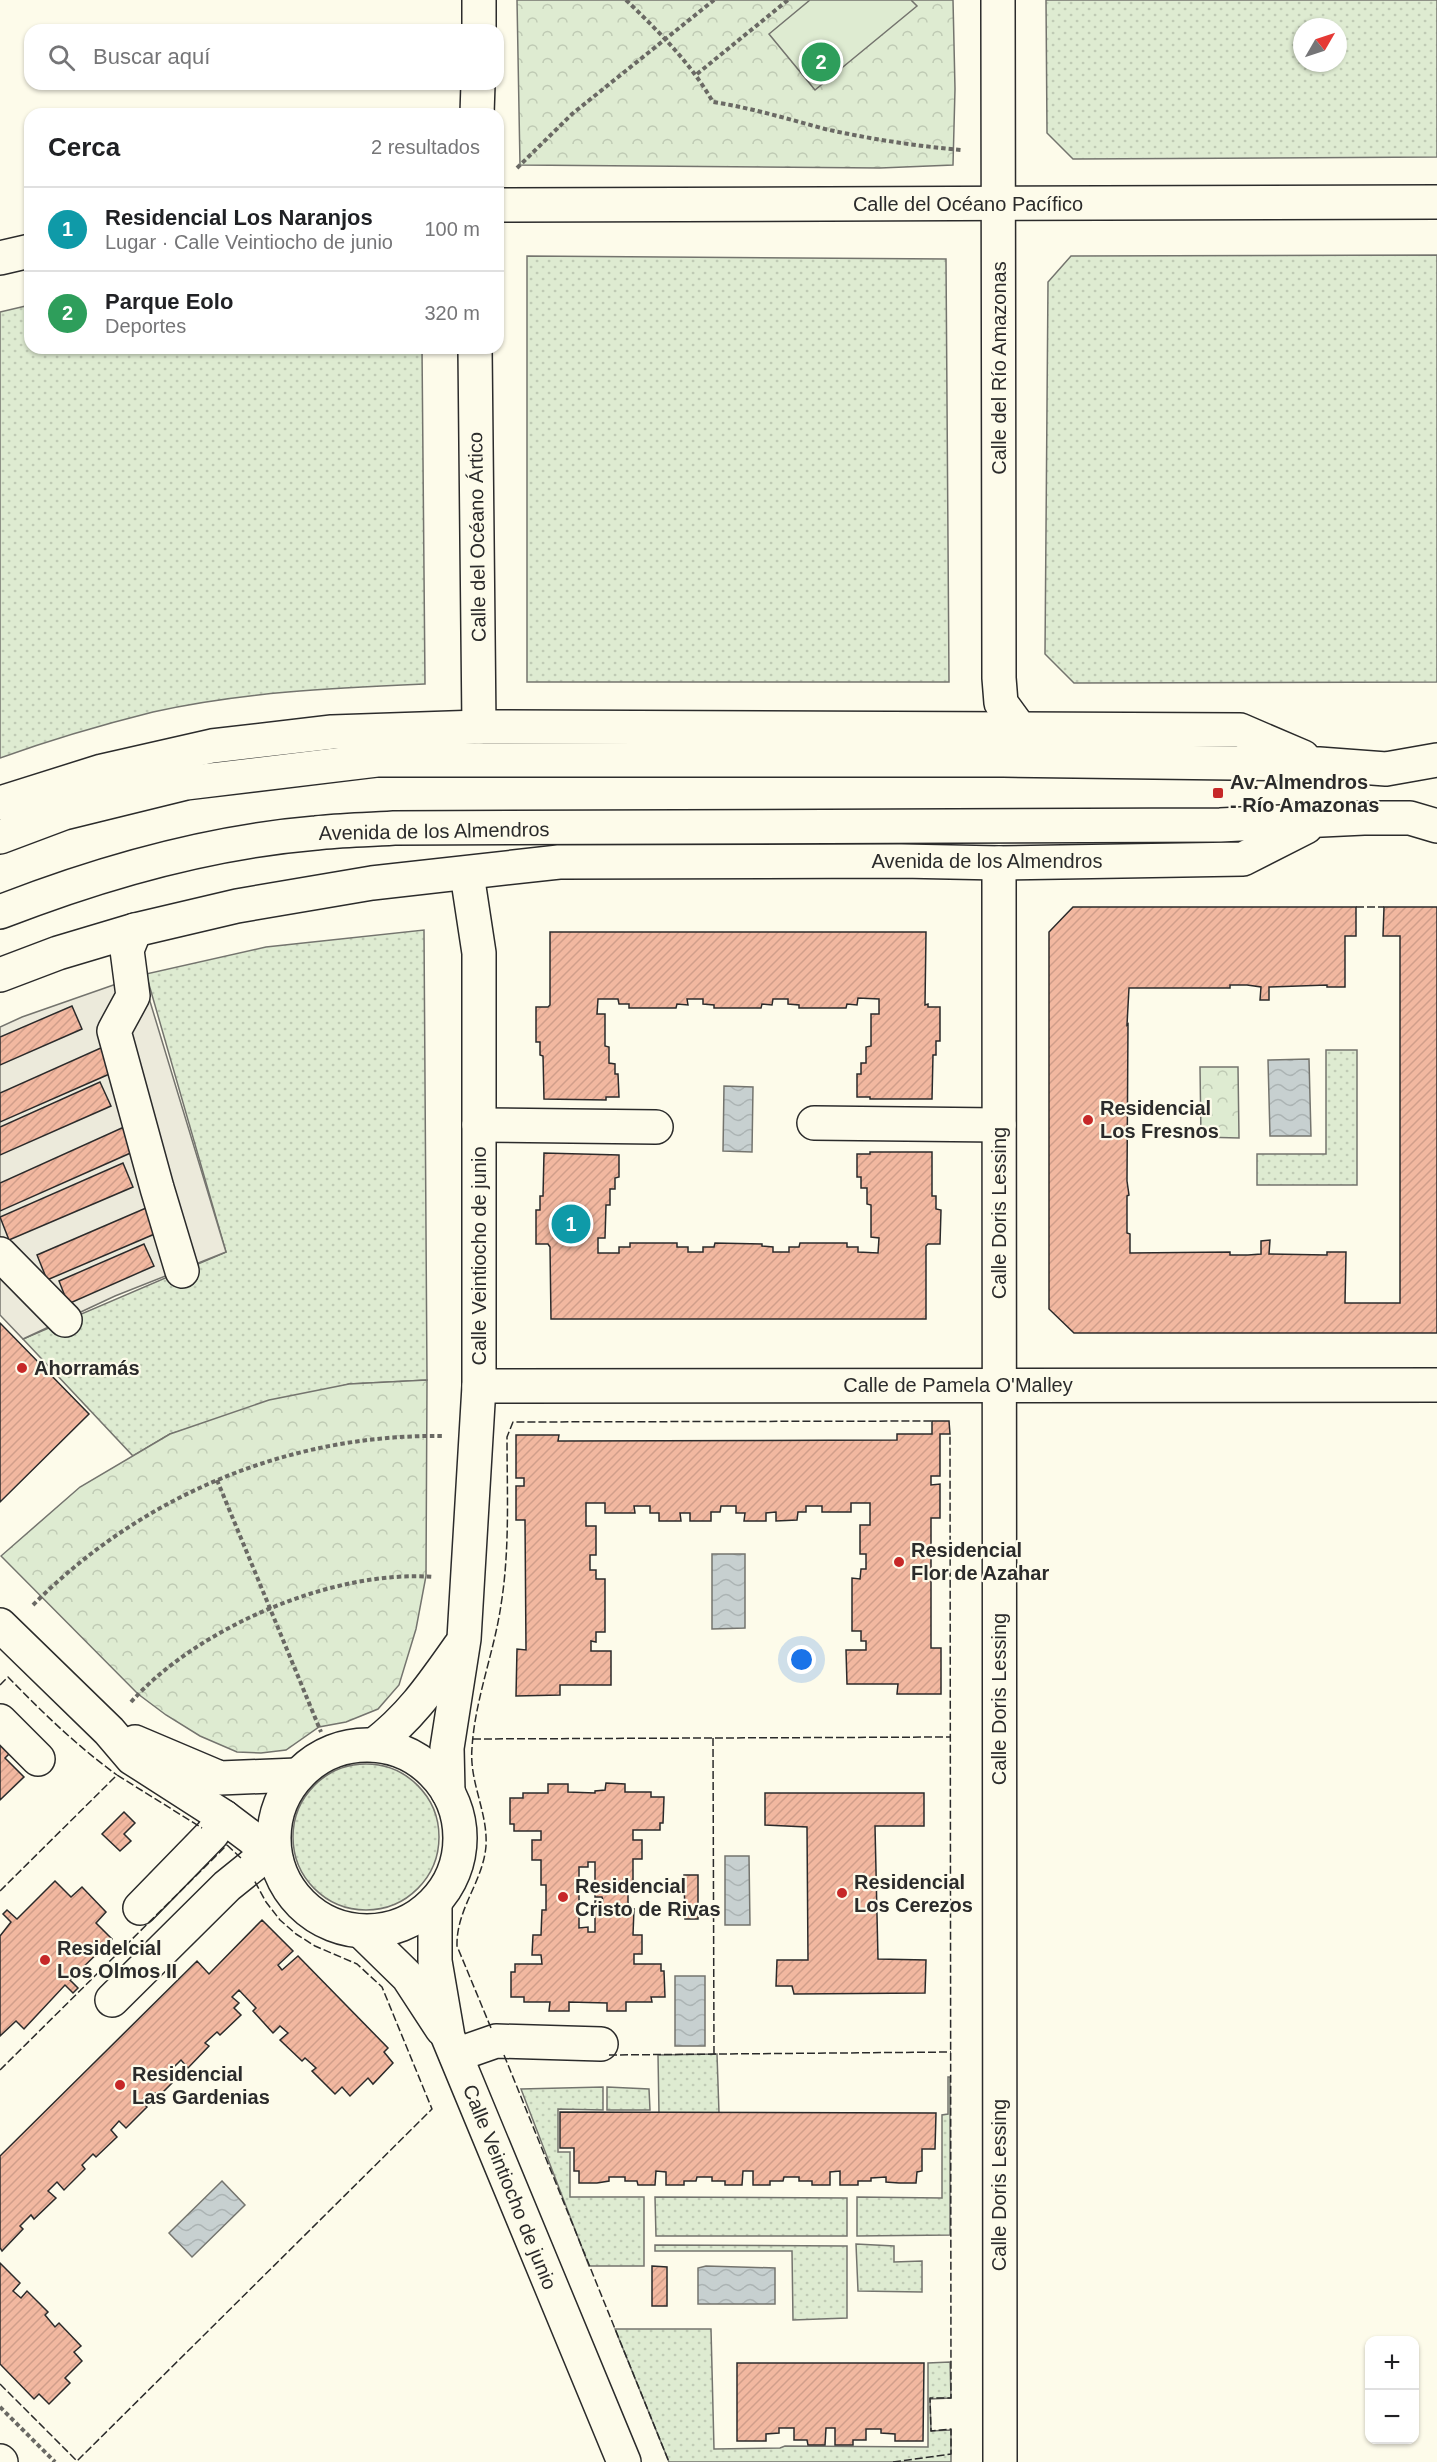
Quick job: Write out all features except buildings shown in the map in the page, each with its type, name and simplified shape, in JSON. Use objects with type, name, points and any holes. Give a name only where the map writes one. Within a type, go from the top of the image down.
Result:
[{"type":"street","points":[[479,0],[479,24]]},
{"type":"street","name":"Calle del Río Amazonas","points":[[998,0],[999,678],[1001,703],[1020,729]]},
{"type":"street","points":[[477,108],[478,90]]},
{"type":"street","name":"Calle del Océano Pacífico","points":[[504,205],[1437,202]]},
{"type":"street","points":[[0,258],[24,252]]},
{"type":"street","name":"Calle del Océano Ártico","points":[[475,354],[479,727]]},
{"type":"street","points":[[0,803],[76,779],[212,746],[318,733],[479,727],[1240,730],[1319,764]]},
{"type":"street","points":[[669,728],[723,759]]},
{"type":"street","points":[[280,772],[318,733]]},
{"type":"street","points":[[0,837],[64,813],[186,783],[377,760],[1003,760],[1319,764],[1386,769],[1437,760]]},
{"type":"street","points":[[76,779],[128,797]]},
{"type":"street","name":"Avenida de los Almendros","points":[[0,912],[119,872],[212,849],[315,833],[394,828],[1220,825],[1364,818],[1410,818],[1437,826]]},
{"type":"street","name":"Avenida de los Almendros","points":[[0,975],[57,953],[135,930],[237,906],[372,883],[559,862],[999,863],[1243,859],[1316,822]]},
{"type":"street","points":[[649,861],[699,828]]},
{"type":"street","name":"Calle Doris Lessing","points":[[999,863],[1000,2462]]},
{"type":"street","name":"Calle Veintiocho de junio","points":[[448,1792],[447,1748],[464,1639],[479,1386],[479,953],[467,874]]},
{"type":"street","points":[[135,930],[127,950],[133,996],[114,1030],[182,1270]]},
{"type":"street","points":[[814,1123],[999,1125]]},
{"type":"street","points":[[478,1125],[656,1127]]},
{"type":"street","points":[[0,1254],[65,1320]]},
{"type":"street","name":"Calle de Pamela O'Malley","points":[[479,1386],[1437,1385]]},
{"type":"street","points":[[0,1625],[109,1731],[132,1758],[224,1817],[252,1838],[272,1857],[293,1896],[324,1922],[362,1932],[402,1925],[435,1903],[451,1878],[460,1850],[459,1820],[448,1792],[435,1773],[417,1759],[396,1749],[374,1745],[345,1746],[319,1757],[297,1775],[284,1794],[276,1815],[272,1857]]},
{"type":"street","points":[[374,1745],[397,1728],[423,1699],[464,1639]]},
{"type":"street","points":[[0,1721],[38,1759]]},
{"type":"street","points":[[109,1731],[220,1778],[297,1775]]},
{"type":"street","points":[[140,1908],[212,1834],[224,1817]]},
{"type":"street","points":[[112,2000],[227,1886],[272,1857]]},
{"type":"street","name":"Calle Veintiocho de junio","points":[[435,1903],[435,1961],[452,2046],[624,2462]]},
{"type":"street","points":[[362,1932],[408,1977],[452,2046],[496,2041],[601,2044]]},
{"type":"path","points":[[626,0],[667,39],[697,74],[714,102],[744,106],[826,129],[890,141],[961,150]]},
{"type":"path","points":[[517,168],[572,114],[714,0]]},
{"type":"path","points":[[697,74],[788,0]]},
{"type":"path","points":[[33,1605],[72,1568],[120,1531],[167,1503],[217,1480],[265,1462],[326,1446],[375,1439],[443,1436]]},
{"type":"path","points":[[217,1480],[321,1732]]},
{"type":"path","points":[[131,1702],[178,1660],[221,1631],[271,1608],[321,1591],[374,1578],[441,1577]]},
{"type":"path","points":[[0,2407],[55,2462]]},
{"type":"green space","points":[[517,0],[953,0],[955,89],[953,165],[880,168],[520,165]]},
{"type":"green space","points":[[810,0],[911,0],[917,6],[815,90],[769,34]]},
{"type":"green space","points":[[1046,0],[1437,0],[1437,157],[1073,159],[1047,133]]},
{"type":"green space","points":[[1437,255],[1437,682],[1074,683],[1045,654],[1048,282],[1071,256]]},
{"type":"green space","points":[[527,256],[946,259],[949,682],[527,682]]},
{"type":"green space","points":[[24,306],[24,354],[422,354],[425,684],[254,695],[187,705],[95,728],[0,758],[0,312]]},
{"type":"green space","points":[[424,930],[427,1380],[349,1384],[170,1434],[133,1456],[23,1339],[226,1252],[146,974],[266,947]]},
{"type":"green space","points":[[1326,1050],[1357,1050],[1357,1185],[1257,1185],[1257,1154],[1326,1154]]},
{"type":"green space","points":[[1200,1067],[1238,1067],[1239,1138],[1201,1137]]},
{"type":"green space","points":[[427,1380],[426,1576],[416,1629],[399,1685],[378,1709],[346,1722],[319,1727],[286,1750],[261,1753],[237,1752],[200,1736],[166,1715],[138,1694],[1,1556],[80,1487],[170,1434],[269,1400],[349,1384]]},
{"type":"green space","points":[[366,1764],[394,1769],[418,1785],[434,1809],[439,1837],[434,1865],[418,1889],[394,1905],[366,1910],[338,1905],[314,1889],[298,1865],[293,1837],[298,1809],[314,1785],[338,1769]]},
{"type":"green space","points":[[717,2054],[719,2113],[659,2113],[658,2055]]},
{"type":"green space","points":[[948,2077],[950,2077],[950,2235],[857,2236],[857,2197],[942,2198],[942,2115],[948,2114]]},
{"type":"green space","points":[[603,2087],[603,2110],[558,2109],[558,2152],[570,2152],[570,2197],[644,2197],[644,2266],[589,2266],[521,2089]]},
{"type":"green space","points":[[607,2087],[649,2089],[650,2110],[607,2110]]},
{"type":"green space","points":[[655,2197],[847,2198],[847,2236],[656,2236]]},
{"type":"green space","points":[[856,2244],[894,2246],[894,2262],[922,2261],[922,2292],[858,2291]]},
{"type":"green space","points":[[655,2245],[847,2246],[847,2318],[793,2320],[792,2251],[655,2251]]},
{"type":"green space","points":[[615,2329],[711,2329],[714,2449],[785,2446],[928,2447],[928,2363],[950,2362],[951,2398],[930,2399],[931,2431],[951,2430],[951,2462],[669,2462]]},
{"type":"shaded area","points":[[142,975],[226,1252],[115,1296],[23,1339],[0,1315],[0,1027],[22,1017]]},
{"type":"water","points":[[1309,1059],[1311,1136],[1270,1136],[1268,1060]]},
{"type":"water","points":[[724,1086],[753,1087],[752,1152],[723,1151]]},
{"type":"water","points":[[712,1554],[745,1554],[745,1628],[712,1629]]},
{"type":"water","points":[[725,1856],[749,1856],[750,1925],[725,1925]]},
{"type":"water","points":[[675,1976],[705,1976],[705,2046],[675,2046]]},
{"type":"water","points":[[222,2181],[245,2205],[192,2257],[169,2233]]},
{"type":"water","points":[[706,2266],[775,2268],[775,2304],[698,2304],[698,2268]]},
{"type":"fence","points":[[1356,907],[1384,907]]},
{"type":"fence","points":[[491,2028],[457,1946],[461,1920],[480,1872],[486,1846],[484,1821],[473,1773],[472,1748],[477,1712],[498,1623],[504,1584],[507,1437],[513,1422],[932,1421]]},
{"type":"fence","points":[[893,2462],[951,2454],[951,2429],[931,2431],[930,2398],[951,2398],[950,1434]]},
{"type":"fence","points":[[0,1685],[8,1677],[60,1728],[117,1775]]},
{"type":"fence","points":[[473,1739],[950,1737]]},
{"type":"fence","points":[[713,1738],[714,2055]]},
{"type":"fence","points":[[0,1891],[117,1775],[202,1828]]},
{"type":"fence","points":[[227,1845],[242,1859]]},
{"type":"fence","points":[[0,2070],[227,1845]]},
{"type":"fence","points":[[0,2384],[77,2461],[432,2109],[382,1987],[357,1964],[315,1946],[296,1934],[280,1920],[266,1902],[254,1880]]},
{"type":"fence","points":[[609,2055],[951,2052]]},
{"type":"fence","points":[[504,2055],[669,2462]]},
{"type":"place","name":"Parque Eolo","points":[[821,62]]},
{"type":"place","name":"Av. Almendros - Río Amazonas","points":[[1218,793]]},
{"type":"place","name":"Residencial Los Fresnos","points":[[1088,1120]]},
{"type":"place","name":"Residencial Los Naranjos","points":[[571,1224]]},
{"type":"place","name":"Ahorramás","points":[[22,1368]]},
{"type":"place","name":"Residencial Flor de Azahar","points":[[899,1562]]},
{"type":"place","name":"Residencial Los Cerezos","points":[[842,1893]]},
{"type":"place","name":"Residencial Cristo de Rivas","points":[[563,1897]]},
{"type":"place","name":"Residelcial Los Olmos II","points":[[45,1960]]},
{"type":"place","name":"Residencial Las Gardenias","points":[[120,2085]]}]
